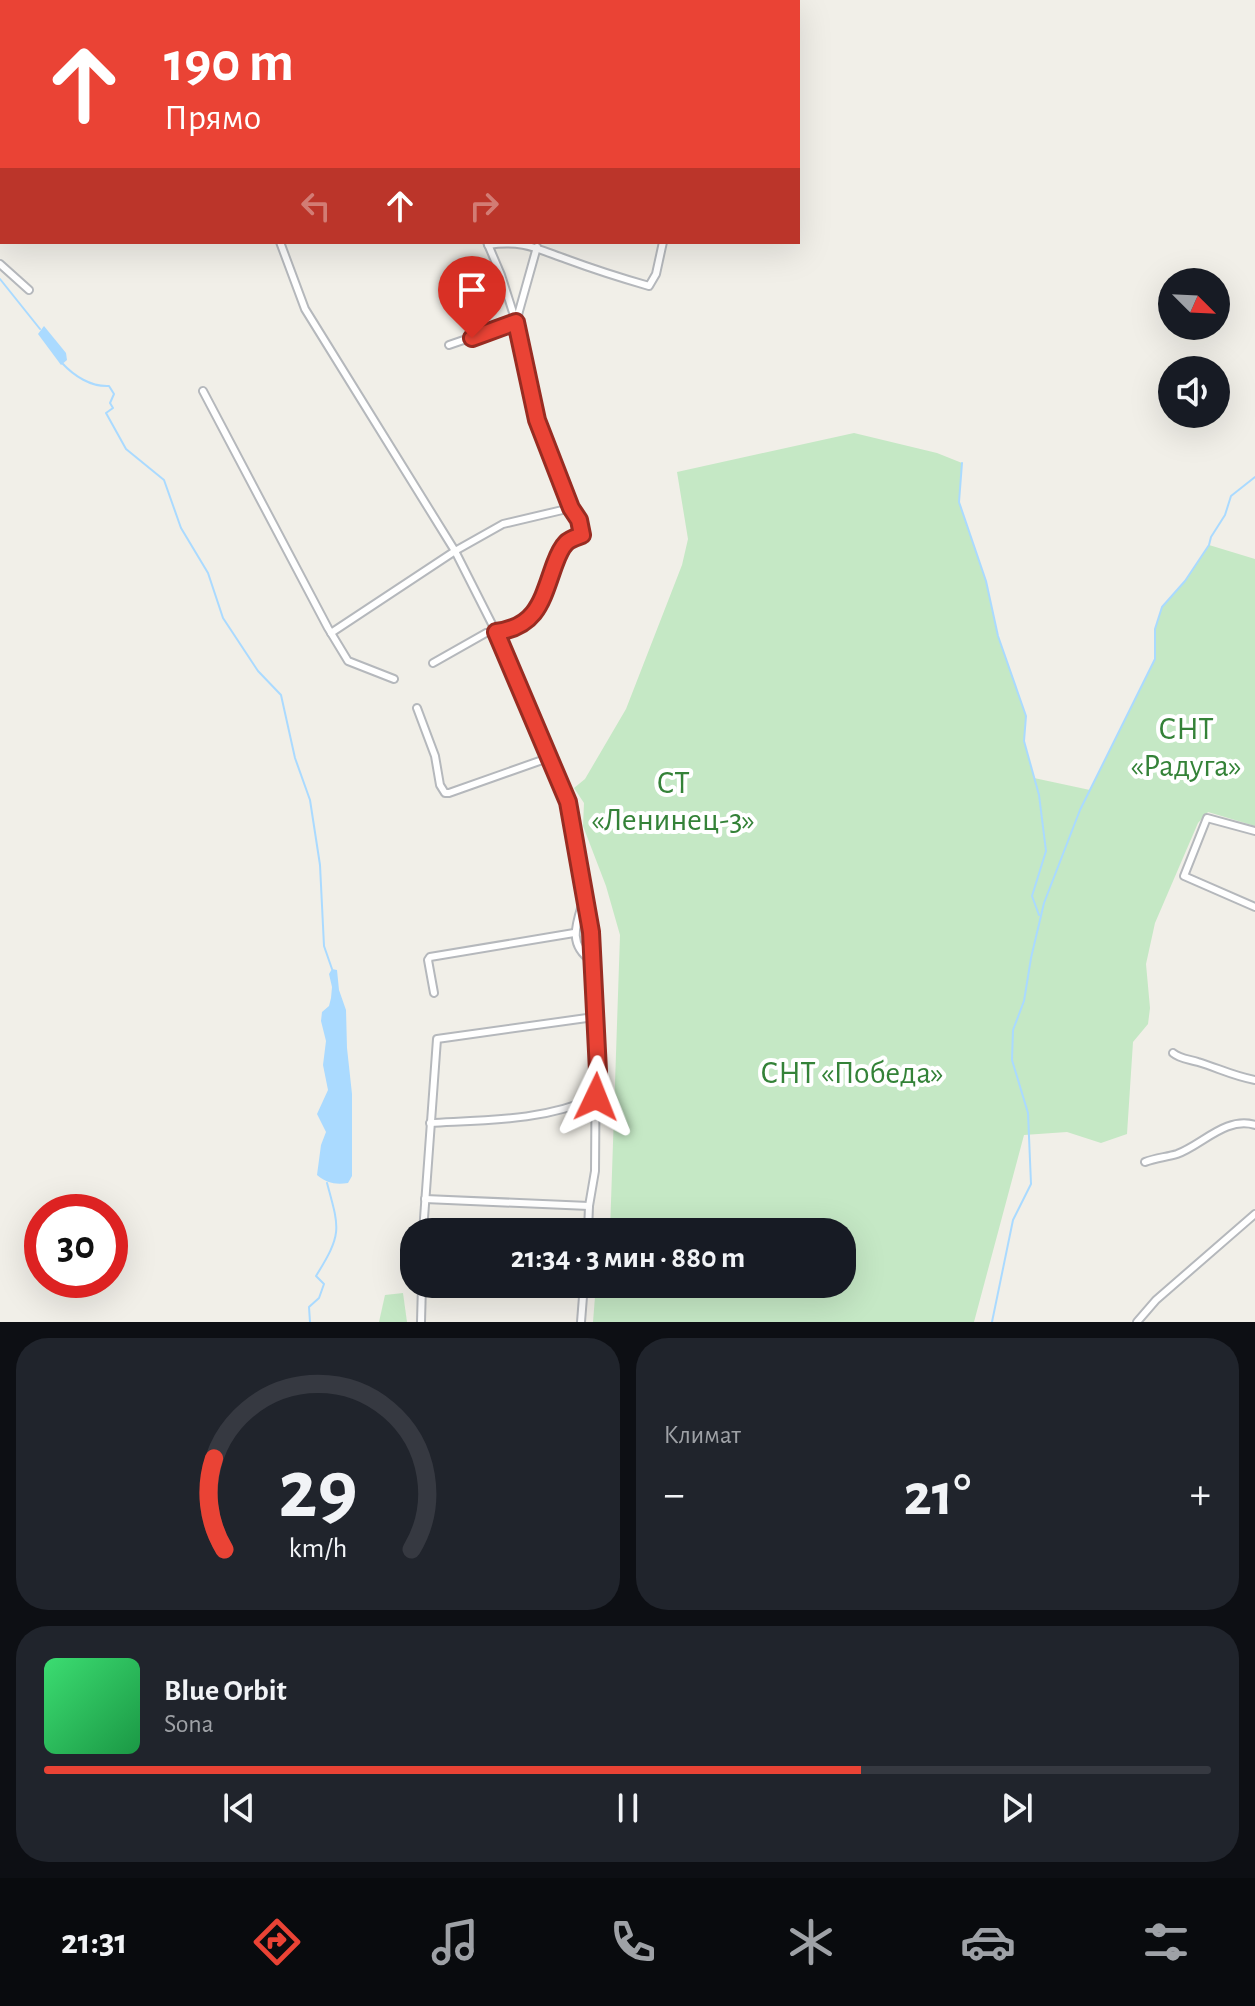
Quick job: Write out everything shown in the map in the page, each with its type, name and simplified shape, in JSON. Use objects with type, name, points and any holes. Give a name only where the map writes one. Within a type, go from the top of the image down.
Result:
[{"type":"street","points":[[281,244],[305,309],[455,551],[496,632],[568,802],[591,932],[598,1071],[595,1171],[589,1218]]},
{"type":"street","points":[[433,663],[486,633],[519,626],[531,618],[560,551],[567,541],[582,535],[579,520],[571,508],[537,420],[516,322],[487,244]]},
{"type":"street","points":[[516,322],[543,246],[562,258],[649,286],[656,274],[663,244]]},
{"type":"street","points":[[0,264],[29,290]]},
{"type":"street","points":[[449,345],[516,322]]},
{"type":"street","points":[[203,391],[348,661],[394,679]]},
{"type":"street","points":[[331,633],[455,551],[503,524],[571,508]]},
{"type":"street","points":[[417,708],[445,793],[548,758]]},
{"type":"street","points":[[1255,831],[1207,818],[1184,876],[1255,907]]},
{"type":"street","points":[[584,901],[574,933],[581,953],[592,961]]},
{"type":"street","points":[[434,993],[430,957],[574,933]]},
{"type":"street","points":[[424,1218],[437,1039],[594,1017]]},
{"type":"street","points":[[1173,1053],[1231,1076],[1255,1080]]},
{"type":"street","points":[[430,1123],[524,1117],[570,1107],[596,1097]]},
{"type":"street","points":[[1145,1162],[1178,1154],[1207,1135],[1240,1122],[1255,1125]]},
{"type":"street","points":[[425,1199],[589,1206]]},
{"type":"street","points":[[1137,1322],[1156,1300],[1255,1214]]},
{"type":"street","points":[[421,1322],[422,1298]]},
{"type":"street","points":[[581,1322],[583,1298]]},
{"type":"green space","name":"СНТ «Победа»","points":[[854,433],[937,453],[962,463],[959,502],[986,581],[998,636],[1026,716],[1024,741],[1034,778],[1090,790],[1155,660],[1155,629],[1162,607],[1185,581],[1209,545],[1255,559],[1255,826],[1208,812],[1198,823],[1155,923],[1146,964],[1150,1008],[1148,1024],[1133,1042],[1127,1134],[1101,1143],[1067,1132],[1024,1135],[974,1322],[593,1322],[595,1298],[856,1298],[856,1218],[610,1218],[620,935],[606,886],[583,826],[584,803],[574,788],[585,779],[626,709],[682,565],[688,539],[677,472]]},
{"type":"green space","points":[[400,1293],[400,1298],[404,1298],[407,1322],[379,1322],[385,1295]]},
{"type":"water","points":[[44,326],[66,353],[67,360],[61,365],[38,334]]},
{"type":"water","points":[[332,969],[337,970],[339,990],[346,1010],[352,1094],[352,1176],[348,1183],[343,1184],[331,1183],[317,1175],[326,1132],[317,1114],[328,1090],[323,1065],[326,1041],[321,1021],[322,1012],[329,1006],[331,998],[329,974]]},
{"type":"waterway","points":[[0,279],[40,329]]},
{"type":"waterway","points":[[62,363],[83,380],[109,386],[114,394],[110,403],[113,408],[106,413],[126,449],[164,480],[181,528],[208,573],[223,618],[258,671],[281,695],[295,758],[310,800],[320,865],[324,946],[332,969]]},
{"type":"waterway","points":[[962,463],[959,502],[986,581],[998,636],[1026,716],[1024,741],[1039,795],[1046,851],[1032,896],[1039,915]]},
{"type":"waterway","points":[[992,1322],[1013,1220],[1031,1184],[1028,1113],[1012,1060],[1013,1030],[1024,1001],[1044,903],[1080,810],[1155,659],[1155,629],[1162,607],[1185,581],[1209,545],[1231,496],[1255,477]]},
{"type":"waterway","points":[[310,1322],[309,1307],[319,1298],[324,1284],[316,1276],[331,1250],[336,1231],[327,1183]]},
{"type":"route","points":[[472,338],[516,322],[537,420],[571,508],[579,520],[582,535],[567,541],[560,551],[531,618],[519,626],[496,632],[568,802],[591,932],[598,1071],[596,1097]]},
{"type":"park label","name":"СНТ «Радуга»","points":[[1186,748]]},
{"type":"park label","name":"СТ «Ленинец-3»","points":[[673,802]]}]
